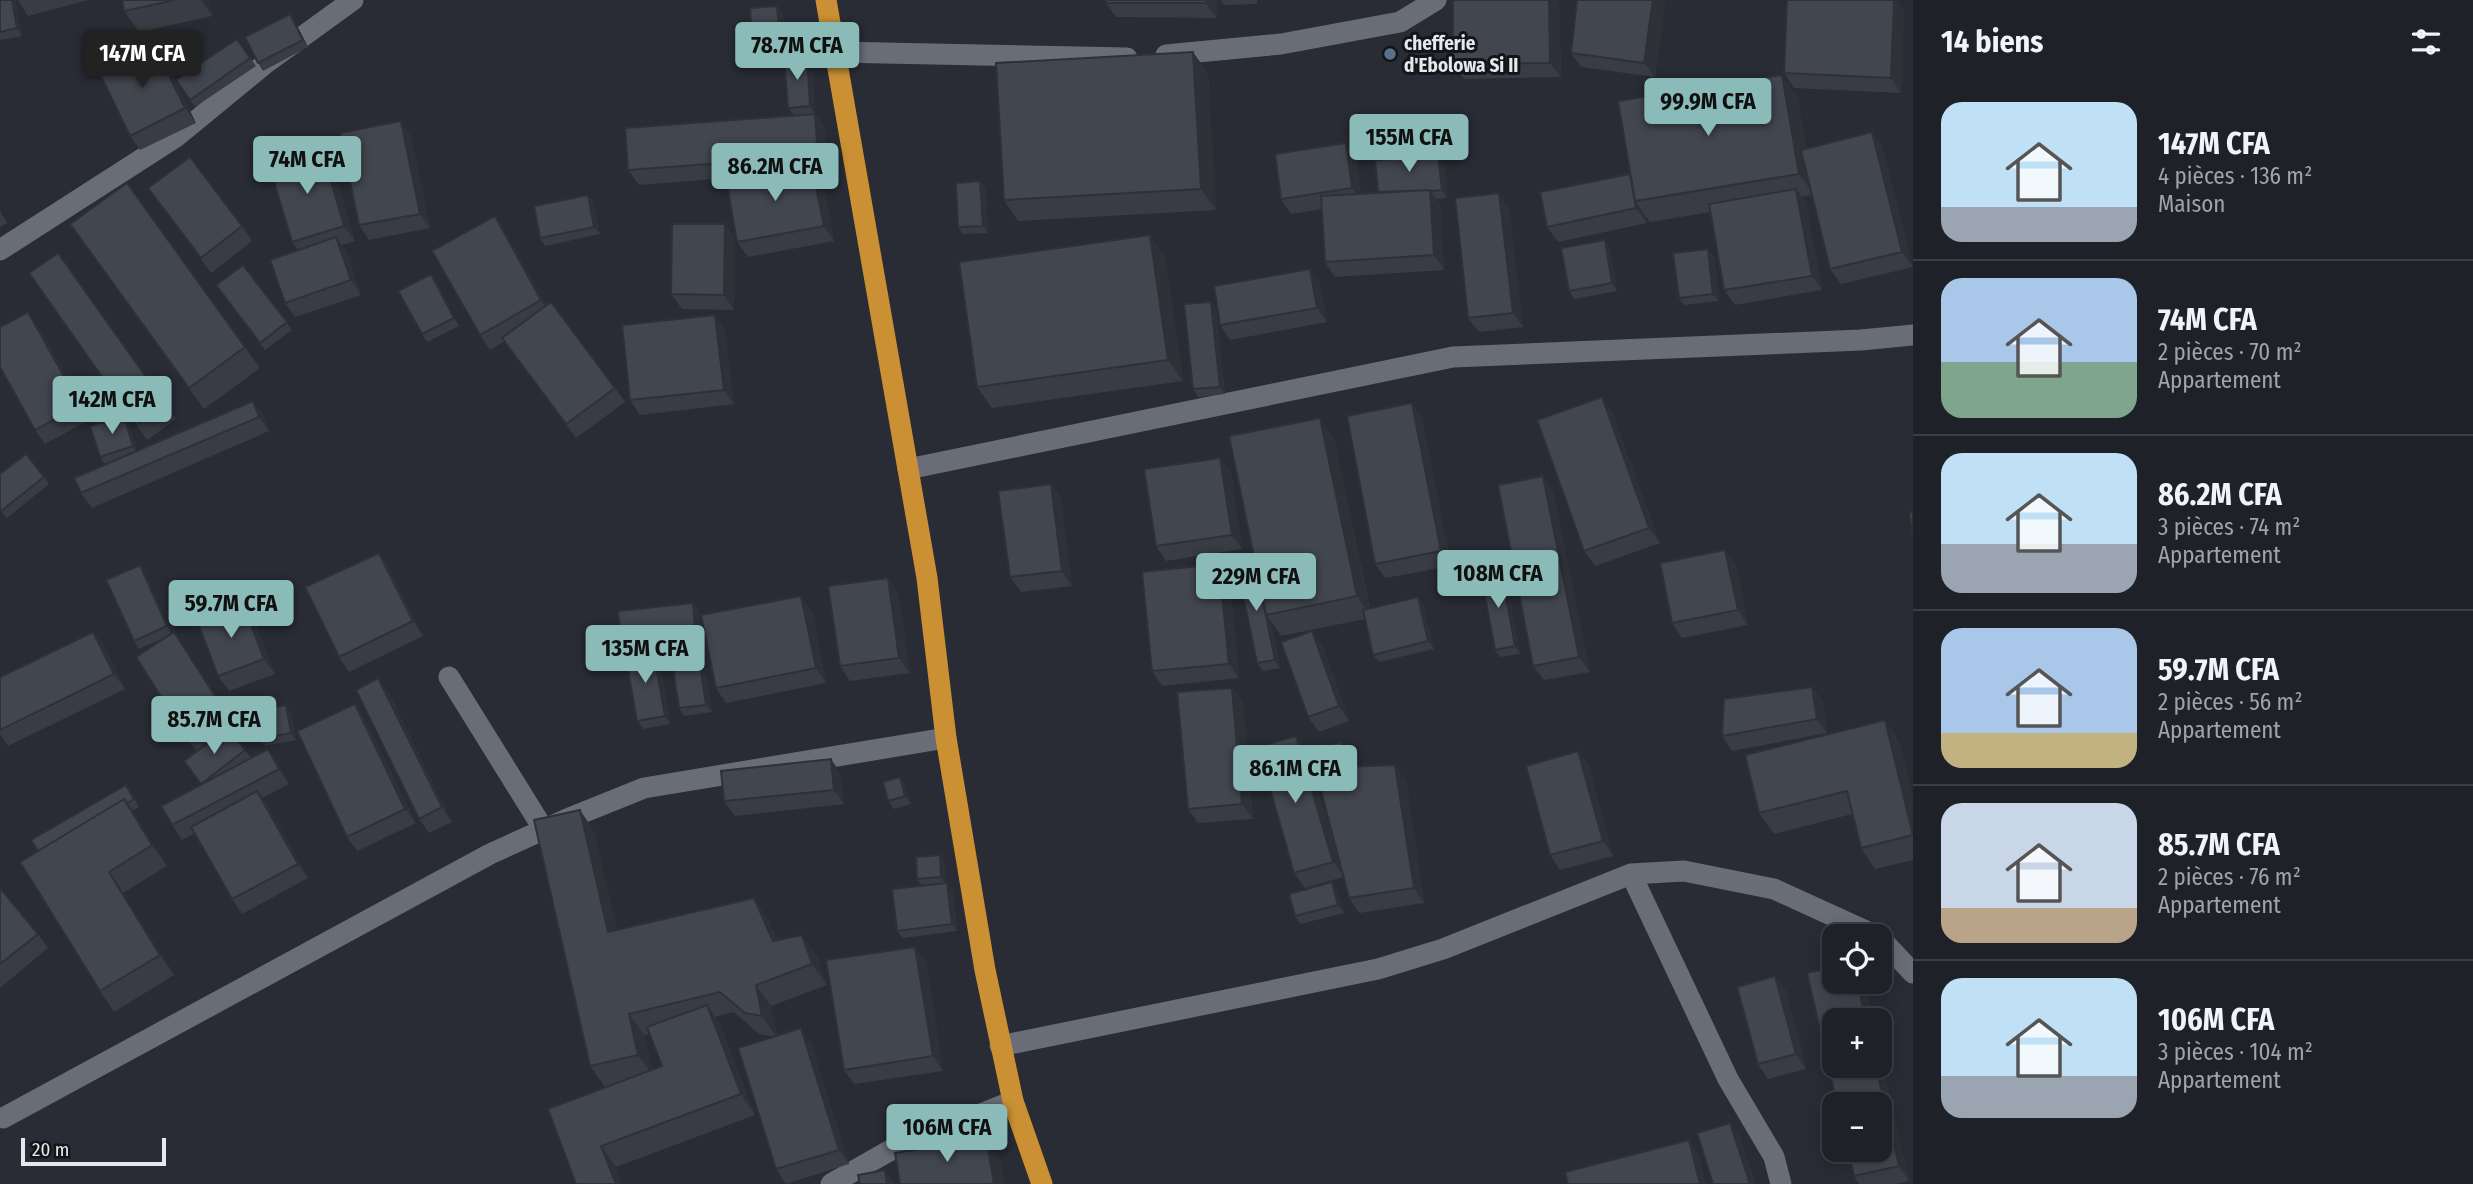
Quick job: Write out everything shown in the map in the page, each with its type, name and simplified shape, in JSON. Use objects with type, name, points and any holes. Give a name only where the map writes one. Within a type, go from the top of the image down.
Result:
[{"type":"highway","points":[[826,0],[927,578],[946,738],[1000,1046],[1013,1101],[1042,1184]]},
{"type":"street","points":[[0,250],[176,136],[266,63],[353,0]]},
{"type":"street","points":[[835,52],[1139,58],[1281,44],[1400,22],[1436,0]]},
{"type":"street","points":[[908,469],[1453,357],[1860,340],[1913,335]]},
{"type":"street","points":[[449,677],[544,830]]},
{"type":"street","points":[[3,1118],[490,854],[644,788],[946,738]]},
{"type":"street","points":[[1000,1046],[1378,969],[1443,949],[1631,874],[1684,871],[1774,889],[1850,924]]},
{"type":"street","points":[[1631,874],[1728,1079],[1774,1157],[1781,1184]]},
{"type":"street","points":[[1892,951],[1913,973]]},
{"type":"street","points":[[831,1184],[889,1152],[1013,1101]]},
{"type":"building","points":[[0,0],[12,0],[17,28],[0,32]]},
{"type":"building","points":[[122,0],[175,0],[124,11]]},
{"type":"building","points":[[1106,0],[1206,0],[1206,3],[1106,3]]},
{"type":"building","points":[[1453,0],[1549,0],[1550,63],[1453,64]]},
{"type":"building","points":[[1577,0],[1653,0],[1644,63],[1571,53]]},
{"type":"building","points":[[1787,0],[1894,0],[1891,78],[1784,73]]},
{"type":"building","points":[[777,6],[780,38],[752,40],[750,8]]},
{"type":"building","points":[[290,14],[303,40],[258,63],[245,37]]},
{"type":"building","points":[[237,39],[250,58],[190,100],[176,80]]},
{"type":"building","points":[[154,45],[185,108],[130,136],[99,72]]},
{"type":"building","points":[[1193,52],[1201,189],[1004,200],[996,63]]},
{"type":"building","points":[[807,56],[810,106],[788,108],[784,57]]},
{"type":"building","points":[[1782,75],[1799,174],[1635,201],[1618,101]]},
{"type":"building","points":[[815,114],[818,156],[628,170],[625,128]]},
{"type":"building","points":[[401,121],[420,214],[359,225],[340,133]]},
{"type":"building","points":[[1872,132],[1902,252],[1830,269],[1801,150]]},
{"type":"building","points":[[1346,143],[1352,188],[1281,199],[1275,154]]},
{"type":"building","points":[[322,150],[344,226],[292,242],[269,165]]},
{"type":"building","points":[[1438,155],[1442,190],[1378,192],[1375,160]]},
{"type":"building","points":[[190,157],[242,226],[201,258],[148,188]]},
{"type":"building","points":[[811,163],[824,226],[737,242],[726,179]]},
{"type":"building","points":[[1630,174],[1636,208],[1547,227],[1540,192]]},
{"type":"building","points":[[980,181],[983,226],[958,227],[956,183]]},
{"type":"building","points":[[127,183],[245,347],[189,388],[70,224]]},
{"type":"building","points":[[1796,189],[1812,276],[1724,290],[1709,204]]},
{"type":"building","points":[[1430,190],[1434,255],[1325,262],[1321,196]]},
{"type":"building","points":[[1499,193],[1513,313],[1468,318],[1455,198]]},
{"type":"building","points":[[588,195],[594,227],[540,238],[534,206]]},
{"type":"building","points":[[495,216],[541,300],[480,335],[432,251]]},
{"type":"building","points":[[672,224],[725,224],[724,295],[671,294]]},
{"type":"building","points":[[1150,235],[1168,360],[977,387],[959,262]]},
{"type":"building","points":[[336,237],[351,280],[285,303],[270,260]]},
{"type":"building","points":[[1605,240],[1612,283],[1569,291],[1561,248]]},
{"type":"building","points":[[1708,249],[1713,294],[1679,298],[1673,253]]},
{"type":"building","points":[[58,253],[166,405],[136,425],[29,273]]},
{"type":"building","points":[[243,265],[287,322],[260,343],[216,285]]},
{"type":"building","points":[[1310,269],[1317,308],[1220,325],[1214,286]]},
{"type":"building","points":[[431,274],[454,318],[422,334],[398,291]]},
{"type":"building","points":[[551,302],[615,388],[566,424],[502,338]]},
{"type":"building","points":[[1211,302],[1220,387],[1193,389],[1184,304]]},
{"type":"building","points":[[28,312],[80,405],[35,430],[0,367],[0,327]]},
{"type":"building","points":[[715,315],[724,390],[630,400],[622,325]]},
{"type":"building","points":[[1602,397],[1649,528],[1584,551],[1537,420]]},
{"type":"building","points":[[253,401],[259,417],[81,493],[74,478]]},
{"type":"building","points":[[1412,403],[1441,551],[1375,564],[1347,416]]},
{"type":"building","points":[[124,416],[133,446],[100,457],[90,426]]},
{"type":"building","points":[[1320,418],[1357,596],[1266,615],[1229,436]]},
{"type":"building","points":[[26,454],[44,477],[1,511],[0,474]]},
{"type":"building","points":[[1220,458],[1232,535],[1156,546],[1144,469]]},
{"type":"building","points":[[1543,476],[1579,657],[1533,666],[1498,485]]},
{"type":"building","points":[[1051,484],[1062,571],[1010,577],[998,491]]},
{"type":"building","points":[[1909,512],[1913,512],[1913,537]]},
{"type":"building","points":[[1725,550],[1738,610],[1672,623],[1660,563]]},
{"type":"building","points":[[379,553],[413,621],[339,657],[305,587]]},
{"type":"building","points":[[1255,563],[1275,660],[1257,663],[1237,566]]},
{"type":"building","points":[[1219,564],[1229,664],[1152,671],[1142,572]]},
{"type":"building","points":[[140,565],[167,626],[134,641],[106,580]]},
{"type":"building","points":[[1501,570],[1515,646],[1495,650],[1481,574]]},
{"type":"building","points":[[888,578],[899,658],[840,666],[828,586]]},
{"type":"building","points":[[801,596],[816,668],[716,688],[701,615]]},
{"type":"building","points":[[1418,597],[1428,641],[1373,655],[1363,610]]},
{"type":"building","points":[[243,603],[264,659],[218,676],[197,621]]},
{"type":"building","points":[[693,603],[695,628],[621,636],[618,611]]},
{"type":"building","points":[[1312,631],[1339,706],[1308,717],[1281,642]]},
{"type":"building","points":[[93,632],[114,674],[0,730],[0,677]]},
{"type":"building","points":[[174,632],[226,713],[187,738],[136,657]]},
{"type":"building","points":[[695,632],[706,705],[679,708],[668,636]]},
{"type":"building","points":[[653,649],[665,716],[637,721],[625,654]]},
{"type":"building","points":[[378,678],[442,807],[419,819],[356,690]]},
{"type":"building","points":[[1812,687],[1817,719],[1722,736],[1724,699]]},
{"type":"building","points":[[1232,688],[1242,804],[1188,809],[1177,692]]},
{"type":"building","points":[[355,704],[405,809],[347,837],[297,731]]},
{"type":"building","points":[[286,705],[291,733],[259,739],[253,712]]},
{"type":"building","points":[[1885,720],[1913,835],[1861,848],[1847,791],[1759,813],[1745,755]]},
{"type":"building","points":[[228,728],[245,750],[201,784],[184,761]]},
{"type":"building","points":[[1296,736],[1333,862],[1294,873],[1258,747]]},
{"type":"building","points":[[1342,742],[1345,767],[1395,765],[1414,888],[1349,898],[1310,748]]},
{"type":"building","points":[[268,749],[279,769],[172,825],[161,806]]},
{"type":"building","points":[[1578,751],[1603,841],[1550,855],[1526,766]]},
{"type":"building","points":[[831,759],[834,790],[724,801],[721,771]]},
{"type":"building","points":[[900,777],[905,796],[888,801],[883,782]]},
{"type":"building","points":[[126,785],[134,799],[127,803],[124,799],[38,851],[31,840]]},
{"type":"building","points":[[257,791],[298,864],[232,899],[191,827]]},
{"type":"building","points":[[124,799],[152,845],[109,872],[160,955],[100,991],[20,862]]},
{"type":"building","points":[[580,810],[608,932],[754,898],[773,941],[802,935],[812,964],[756,985],[762,1016],[745,1013],[720,992],[629,1014],[638,1055],[590,1066],[534,820]]},
{"type":"building","points":[[940,855],[941,877],[917,879],[916,857]]},
{"type":"building","points":[[1332,882],[1338,905],[1295,916],[1289,894]]},
{"type":"building","points":[[947,883],[952,924],[897,931],[892,889]]},
{"type":"building","points":[[0,888],[38,934],[0,964]]},
{"type":"building","points":[[915,947],[933,1056],[844,1070],[826,960]]},
{"type":"building","points":[[1822,970],[1822,994],[1860,994],[1863,1008],[1822,1008],[1822,1038],[1807,973]]},
{"type":"building","points":[[1775,976],[1796,1054],[1758,1064],[1737,987]]},
{"type":"building","points":[[707,1005],[741,1094],[601,1146],[616,1184],[576,1184],[548,1109],[662,1066],[647,1027]]},
{"type":"building","points":[[801,1028],[839,1150],[776,1169],[738,1048]]},
{"type":"building","points":[[1831,1078],[1879,1078],[1882,1092],[1834,1092]]},
{"type":"building","points":[[1730,1123],[1750,1184],[1713,1184],[1697,1133]]},
{"type":"building","points":[[1892,1136],[1899,1166],[1854,1176],[1851,1162],[1892,1162]]},
{"type":"building","points":[[986,1137],[994,1184],[900,1184],[895,1153]]},
{"type":"building","points":[[1689,1140],[1700,1184],[1568,1184],[1565,1172]]},
{"type":"building","points":[[885,1170],[887,1184],[860,1184],[858,1175]]},
{"type":"place","name":"chefferie d'Ebolowa Si II","points":[[1390,54]]}]
